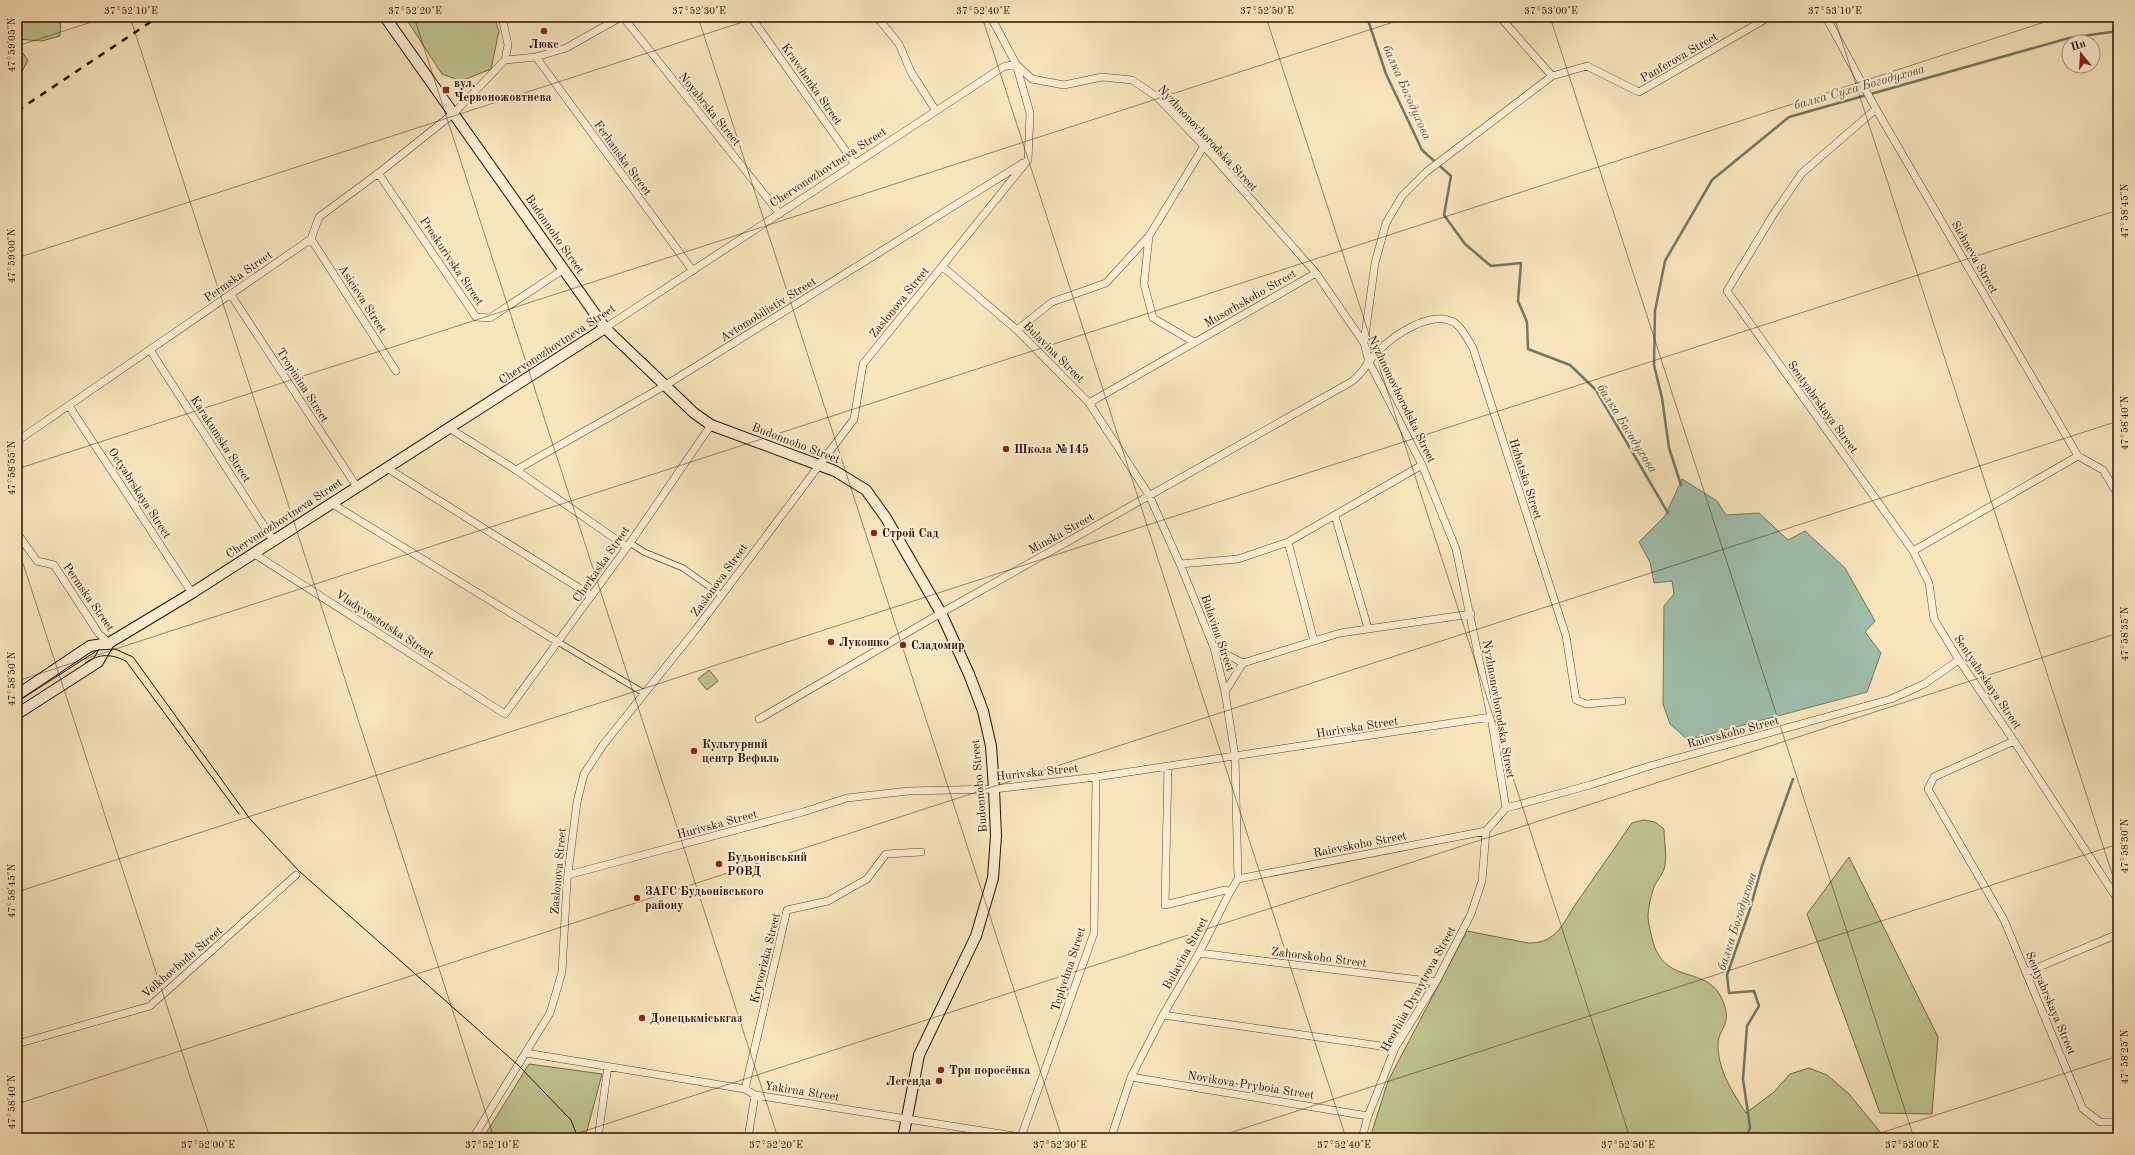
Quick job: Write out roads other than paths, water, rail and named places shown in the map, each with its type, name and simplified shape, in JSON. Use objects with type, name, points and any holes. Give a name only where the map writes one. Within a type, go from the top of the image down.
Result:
[{"type":"main road","name":"Budonnoho Street","points":[[385,17],[605,328],[694,413],[711,424],[835,471],[866,490],[886,518],[941,613],[969,674],[983,711],[991,746],[996,836],[993,878],[976,936],[919,1055],[903,1138]]},
{"type":"main road","name":"Chervonozhovtneva Street","points":[[17,695],[90,646],[109,643],[192,593],[605,328]]},
{"type":"main road","name":"Chervonozhovtneva Street","points":[[17,714],[98,662],[109,643]]},
{"type":"street","points":[[311,239],[319,217],[454,113],[505,60],[508,45],[502,17]]},
{"type":"street","points":[[505,60],[536,57],[566,48],[622,17]]},
{"type":"street","name":"Noyabrska Street","points":[[622,17],[780,214]]},
{"type":"street","name":"Kravchenka Street","points":[[751,17],[855,164]]},
{"type":"street","points":[[877,17],[899,44],[912,72],[936,111]]},
{"type":"street","points":[[991,17],[1016,64],[1030,113],[1028,160]]},
{"type":"street","points":[[1364,343],[1375,263],[1386,223],[1402,196],[1426,172],[1552,76],[1500,17]]},
{"type":"street","name":"Panferova Street","points":[[1552,76],[1587,66],[1639,92],[1769,17]]},
{"type":"street","name":"Sichneva Street","points":[[1826,17],[1876,109],[2078,456]]},
{"type":"street","name":"Ferhanska Street","points":[[536,57],[693,271]]},
{"type":"street","name":"Chervonozhovtneva Street","points":[[605,328],[1003,67],[1016,64]]},
{"type":"street","name":"Nyzhnonovhorodska Street","points":[[1016,64],[1032,79],[1064,85],[1102,77],[1132,80],[1156,96],[1204,146],[1316,273],[1364,343],[1369,362],[1422,465],[1456,549],[1471,614],[1491,717],[1506,808]]},
{"type":"street","name":"Sentyabrskaya Street","points":[[1876,109],[1802,173],[1773,215],[1727,291],[1912,551],[1929,583],[1934,619],[1959,660],[2118,900]]},
{"type":"street","points":[[1017,330],[1052,302],[1106,282],[1149,236],[1204,146]]},
{"type":"street","name":"Zaslonova Street","points":[[473,1138],[550,1013],[562,972],[568,875],[577,802],[584,774],[644,693],[721,595],[818,464],[854,419],[863,364],[943,267],[1028,160]]},
{"type":"street","name":"Avtomobilistiv Street","points":[[516,470],[666,385],[1028,160]]},
{"type":"street","name":"Proskurivska Street","points":[[378,173],[476,317],[490,318],[564,269]]},
{"type":"street","points":[[1149,236],[1144,284],[1153,318],[1194,342]]},
{"type":"street","name":"Permska Street","points":[[17,441],[311,239]]},
{"type":"street","name":"Asieieva Street","points":[[311,239],[396,371]]},
{"type":"street","name":"Bulavina Street","points":[[943,267],[1017,330],[1089,403],[1149,495],[1180,564],[1214,648],[1225,692],[1235,756],[1238,879],[1200,953],[1163,1015],[1131,1077],[1111,1138]]},
{"type":"street","name":"Musorhskoho Street","points":[[1089,403],[1316,273]]},
{"type":"street","name":"Tropinina Street","points":[[231,295],[357,487]]},
{"type":"street","name":"Hzhatska Street","points":[[1369,362],[1376,353],[1417,323],[1444,320],[1455,323],[1462,331],[1473,348],[1566,636],[1576,700],[1586,704],[1622,701]]},
{"type":"street","name":"Karakumska Street","points":[[150,350],[273,540]]},
{"type":"street","name":"Minska Street","points":[[759,719],[941,613],[1351,382],[1364,372],[1369,362]]},
{"type":"street","name":"Octyabrskaya Street","points":[[69,406],[192,593]]},
{"type":"street","name":"Cherkaska Street","points":[[505,714],[629,545],[711,424]]},
{"type":"street","points":[[449,428],[516,470],[629,545],[683,568],[721,595]]},
{"type":"street","points":[[1912,551],[2078,456],[2103,470],[2118,496]]},
{"type":"street","points":[[1180,564],[1238,559],[1288,542],[1336,516],[1422,465]]},
{"type":"street","points":[[387,468],[592,596]]},
{"type":"street","points":[[331,503],[644,693]]},
{"type":"street","points":[[1336,516],[1368,628]]},
{"type":"street","name":"Permska Street","points":[[17,533],[37,561],[54,566],[99,634],[109,643]]},
{"type":"street","points":[[1288,542],[1314,641]]},
{"type":"street","name":"Vladyvostotska Street","points":[[253,553],[505,714]]},
{"type":"street","points":[[1214,648],[1243,662],[1340,633],[1471,614]]},
{"type":"street","name":"Raievskoho Street","points":[[1506,808],[1590,785],[1653,765],[1891,700],[1924,684],[1959,660]]},
{"type":"street","points":[[1225,692],[1243,662]]},
{"type":"street","name":"Hurivska Street","points":[[568,875],[795,814],[847,798],[908,791],[994,789],[1096,777],[1491,717]]},
{"type":"street","name":"Sentyabrskaya Street","points":[[2014,741],[1934,777],[1928,789],[2004,920],[2083,1109],[2100,1122],[2118,1122]]},
{"type":"street","points":[[1168,766],[1165,905],[1225,890],[1230,892]]},
{"type":"street","name":"Teplychna Street","points":[[1025,1137],[1094,933],[1096,777]]},
{"type":"street","points":[[1486,831],[1506,808]]},
{"type":"street","name":"Raievskoho Street","points":[[1238,879],[1486,831]]},
{"type":"street","name":"Heorhiia Dymytrova Street","points":[[1362,1138],[1368,1116],[1395,1048],[1436,982],[1471,914],[1482,881],[1486,831]]},
{"type":"street","name":"Kryvorizka Street","points":[[744,1089],[787,910],[828,901],[866,879],[886,854],[921,852]]},
{"type":"street","name":"Volkhovbudu Street","points":[[17,1044],[150,1006],[296,875]]},
{"type":"street","points":[[2027,972],[2118,934]]},
{"type":"street","name":"Zahorskoho Street","points":[[1200,953],[1436,982]]},
{"type":"street","points":[[1163,1015],[1395,1048]]},
{"type":"street","name":"Yakirna Street","points":[[526,1053],[744,1089],[755,1095],[1025,1137]]},
{"type":"street","points":[[598,1138],[608,1066]]},
{"type":"street","name":"Novikova-Pryboia Street","points":[[1131,1077],[1368,1116]]},
{"type":"street","points":[[748,1138],[755,1095]]},
{"type":"waterway","name":"балка Богодухова","points":[[1367,17],[1386,74],[1422,150],[1451,176],[1444,215],[1465,244],[1491,266],[1521,263],[1518,301],[1527,322],[1528,349],[1570,365],[1596,390],[1668,513]]},
{"type":"waterway","name":"балка Суха Богодухова","points":[[1681,485],[1669,448],[1662,398],[1654,365],[1655,311],[1665,261],[1712,180],[1789,117],[2069,38],[2118,31]]},
{"type":"waterway","name":"балка Богодухова","points":[[1747,1138],[1750,1127],[1743,1079],[1747,1026],[1759,1006],[1754,991],[1729,993],[1727,975],[1750,909],[1762,866],[1793,779]]},
{"type":"tram line","points":[[17,702],[98,650],[115,649],[133,657],[250,819],[299,871],[518,1065],[571,1120],[578,1138]]},
{"type":"tram line","points":[[85,663],[101,656],[110,656],[126,661],[239,814]]},
{"type":"railway","points":[[17,111],[158,17]]},
{"type":"place","name":"Люкс","points":[[544,31]]},
{"type":"place","name":"вул. Червоножовтнева","points":[[446,90]]},
{"type":"place","name":"Школа №145","points":[[1006,449]]},
{"type":"place","name":"Строй Сад","points":[[874,533]]},
{"type":"place","name":"Лукошко","points":[[831,642]]},
{"type":"place","name":"Сладомир","points":[[903,645]]},
{"type":"place","name":"Культурний центр Вефиль","points":[[694,751]]},
{"type":"place","name":"Будьонівський РОВД","points":[[719,864]]},
{"type":"place","name":"ЗАГС Будьонівського району","points":[[637,898]]},
{"type":"place","name":"Донецькміськгаз","points":[[642,1018]]},
{"type":"place","name":"Три поросёнка","points":[[941,1070]]},
{"type":"place","name":"Легенда","points":[[939,1081]]}]
